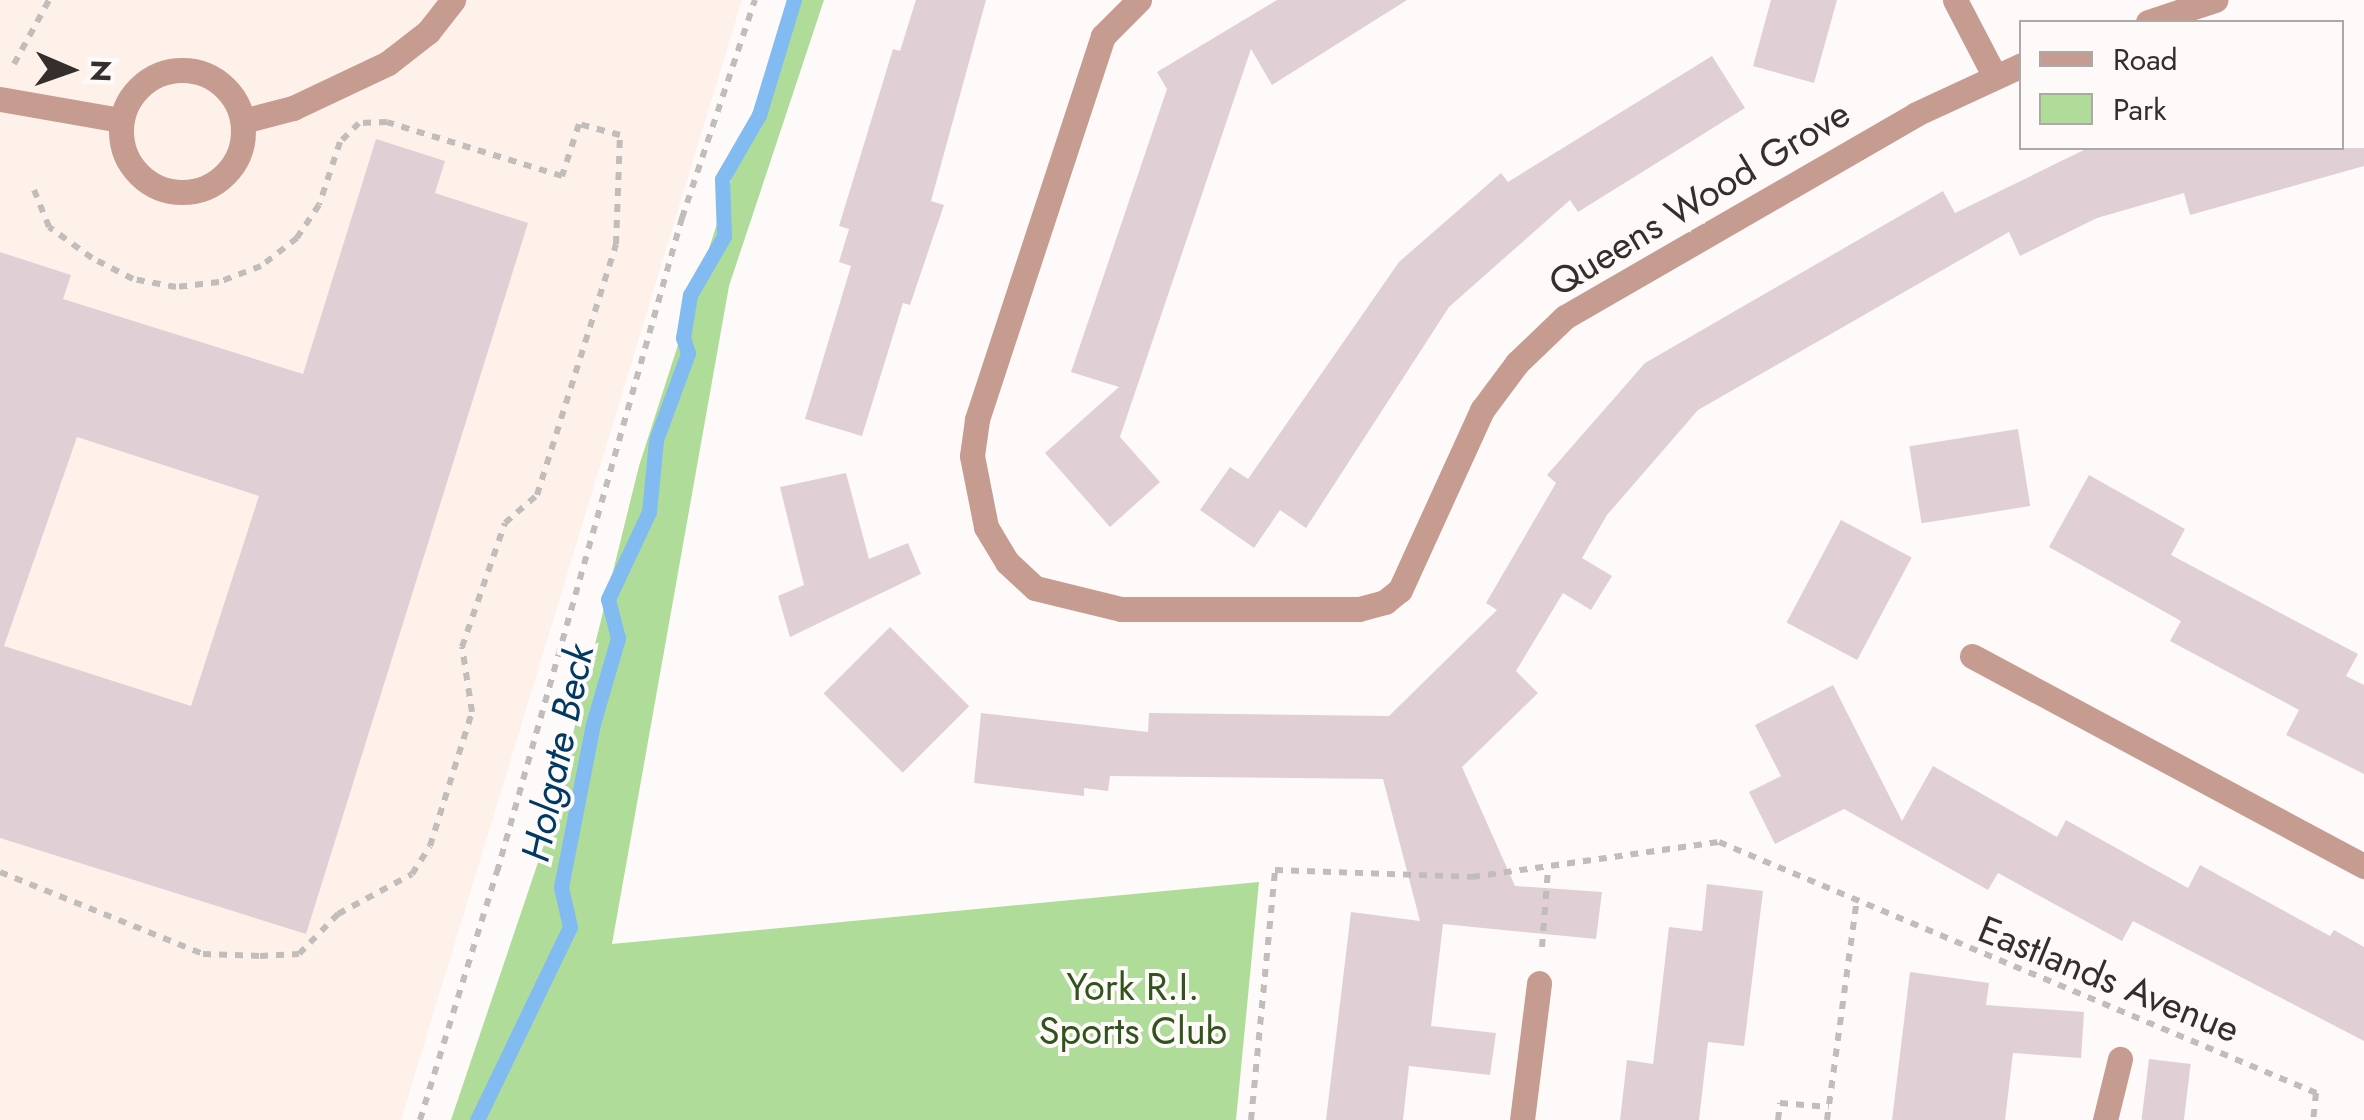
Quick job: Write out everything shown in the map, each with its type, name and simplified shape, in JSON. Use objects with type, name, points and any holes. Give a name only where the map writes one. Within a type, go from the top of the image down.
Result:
[{"type":"street","points":[[243,121],[293,108],[388,63],[428,32],[454,0]]},
{"type":"street","name":"Queens Wood Grove","points":[[1139,0],[1103,36],[976,420],[972,456],[986,527],[1007,562],[1035,588],[1122,610],[1359,610],[1385,602],[1400,590],[1482,410],[1517,363],[1565,317],[1623,278],[1994,75],[2019,66]]},
{"type":"street","points":[[1955,0],[1994,75]]},
{"type":"street","points":[[2154,20],[2215,0]]},
{"type":"street","points":[[192,70],[225,87],[243,121],[237,159],[210,186],[191,192],[152,186],[126,158],[120,120],[138,87],[154,75],[192,70]]},
{"type":"street","points":[[1,99],[120,120]]},
{"type":"street","points":[[1972,656],[2364,866]]},
{"type":"street","points":[[1522,1120],[1539,983]]},
{"type":"street","points":[[2105,1120],[2120,1059]]},
{"type":"path","points":[[1,99],[22,42],[50,0]]},
{"type":"path","points":[[420,1120],[498,872],[682,218],[754,0]]},
{"type":"path","points":[[0,872],[203,954],[260,956],[299,954],[338,914],[412,874],[430,846],[472,712],[462,647],[505,523],[537,495],[616,244],[620,135],[579,124],[562,176],[387,122],[359,124],[340,142],[319,205],[297,238],[260,266],[218,282],[176,286],[133,279],[92,258],[49,227],[34,190]]},
{"type":"path","points":[[1250,1120],[1275,870],[1472,877],[1718,842],[1856,905],[1827,1120]]},
{"type":"path","points":[[1539,983],[1548,868]]},
{"type":"path","name":"Eastlands Avenue","points":[[1856,905],[2316,1093],[2313,1120]]},
{"type":"path","points":[[1778,1120],[1780,1103],[1829,1106]]},
{"type":"shaded area","points":[[0,0],[742,0],[401,1120],[0,1120]]},
{"type":"green space","name":"York R.I. Sports Club","points":[[789,0],[824,0],[729,286],[612,944],[1259,882],[1236,1120],[451,1120],[550,827],[639,466]]},
{"type":"building","points":[[916,0],[986,0],[931,201],[944,205],[910,305],[903,303],[862,436],[805,419],[851,266],[839,262],[849,229],[839,226],[893,49],[900,51]]},
{"type":"building","points":[[1277,0],[1407,0],[1272,85],[1251,49],[1120,437],[1160,482],[1110,527],[1045,453],[1119,387],[1071,372],[1167,89],[1157,72]]},
{"type":"building","points":[[1771,0],[1837,0],[1814,83],[1753,66]]},
{"type":"building","points":[[1712,56],[1745,108],[1578,212],[1570,200],[1449,307],[1306,528],[1280,510],[1254,548],[1200,510],[1230,467],[1248,479],[1399,262],[1501,173],[1508,182]]},
{"type":"building","points":[[376,139],[445,161],[435,193],[528,223],[306,934],[0,838],[0,252],[71,275],[63,299],[303,374]],"holes":[[[77,437],[259,496],[191,706],[4,646]]]},
{"type":"building","points":[[2364,148],[2364,166],[2190,215],[2184,193],[2097,218],[2020,256],[2009,232],[1698,410],[1607,515],[1582,558],[1612,576],[1591,610],[1563,593],[1516,671],[1538,693],[1462,767],[1515,886],[1602,892],[1596,939],[1443,924],[1431,1026],[1496,1033],[1490,1075],[1409,1066],[1403,1120],[1326,1120],[1351,912],[1420,921],[1383,779],[1110,776],[1108,791],[1084,788],[1084,796],[974,783],[981,713],[1148,732],[1149,713],[1389,716],[1497,610],[1486,603],[1556,483],[1547,475],[1645,363],[1943,191],[1955,213],[2084,150]]},
{"type":"building","points":[[2018,429],[2030,506],[1922,523],[1909,446]]},
{"type":"building","points":[[846,473],[869,559],[908,543],[921,574],[790,637],[778,596],[804,585],[780,487]]},
{"type":"building","points":[[2089,475],[2185,529],[2171,555],[2358,654],[2346,676],[2364,685],[2364,774],[2286,735],[2299,710],[2170,641],[2181,621],[2049,547]]},
{"type":"building","points":[[1841,520],[1912,558],[1857,660],[1787,622]]},
{"type":"building","points":[[890,627],[969,706],[903,773],[824,693]]},
{"type":"building","points":[[1833,685],[1902,821],[1933,766],[2057,837],[2066,820],[2188,888],[2200,865],[2330,936],[2334,930],[2364,947],[2364,1041],[2133,921],[2122,941],[1998,873],[1988,890],[1844,809],[1775,844],[1749,792],[1781,776],[1755,725]]},
{"type":"building","points":[[1707,884],[1763,891],[1744,1046],[1708,1042],[1699,1120],[1620,1120],[1627,1060],[1653,1064],[1669,927],[1702,931]]},
{"type":"building","points":[[1910,972],[1989,983],[1986,1005],[2084,1012],[2081,1058],[2013,1053],[2005,1120],[1892,1120]]},
{"type":"building","points":[[2149,1059],[2191,1064],[2184,1120],[2142,1120]]},
{"type":"waterway","name":"Holgate Beck","points":[[477,1120],[570,927],[561,887],[593,724],[618,638],[608,599],[649,512],[656,440],[688,353],[683,338],[690,295],[724,236],[722,179],[759,115],[794,0]]}]
